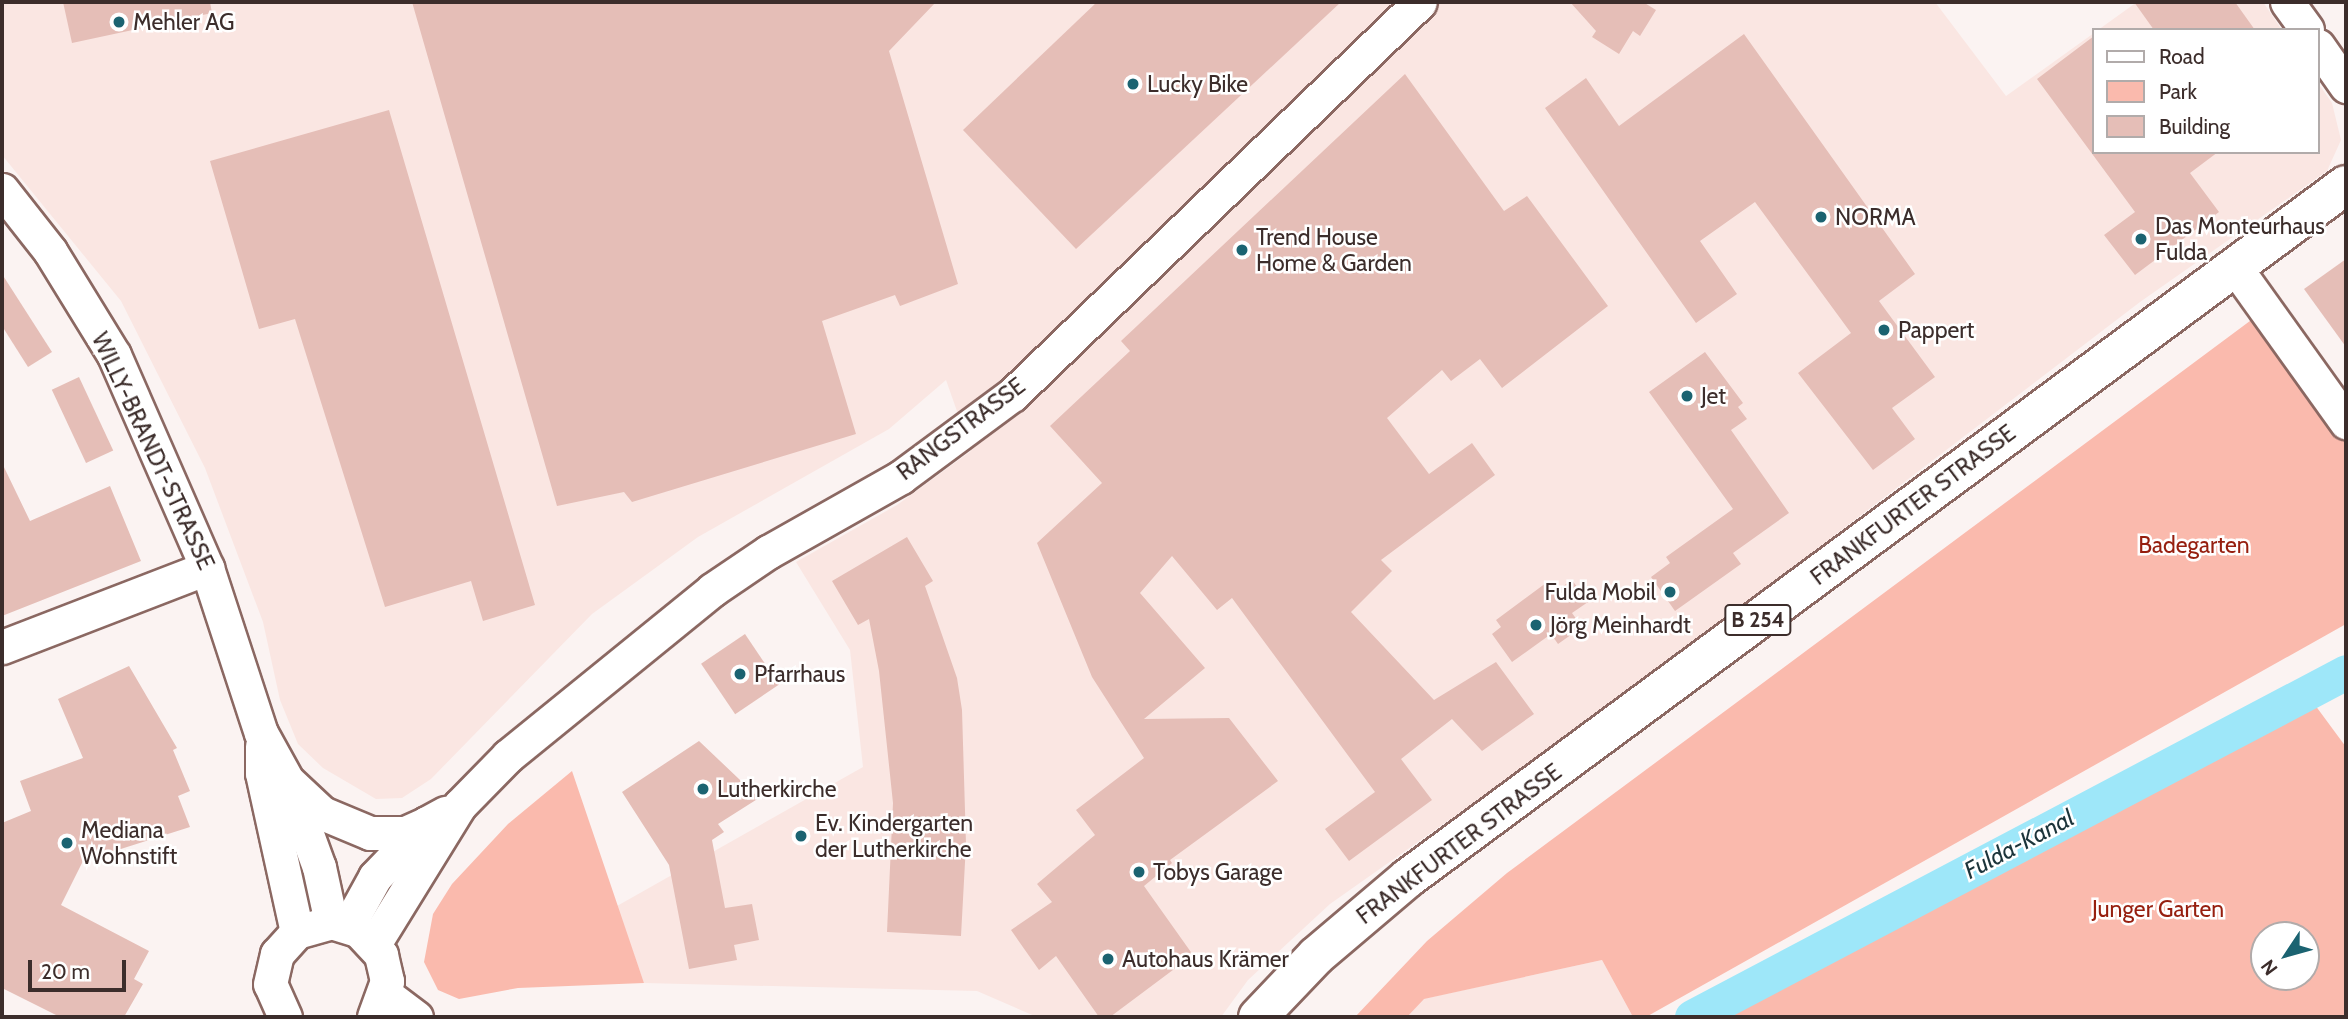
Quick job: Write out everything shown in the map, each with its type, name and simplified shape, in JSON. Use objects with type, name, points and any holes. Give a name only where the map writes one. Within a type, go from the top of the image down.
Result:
[{"type":"main road","name":"FRANKFURTER STRASSE","points":[[1258,1017],[1316,956],[1408,878],[2346,185]]},
{"type":"street","name":"RANGSTRASSE","points":[[351,931],[460,805],[522,744],[712,590],[779,545],[901,477],[1012,395],[1420,2]]},
{"type":"street","points":[[2287,2],[2306,28]]},
{"type":"street","points":[[2320,49],[2346,86]]},
{"type":"street","name":"WILLY-BRANDT-STRASSE","points":[[2,190],[50,251],[114,355],[208,568],[261,733],[288,782],[319,867],[351,931],[386,968],[379,1006]]},
{"type":"street","points":[[2235,267],[2346,422]]},
{"type":"street","points":[[2,647],[208,568]]},
{"type":"street","name":"WILLY-BRANDT-STRASSE","points":[[261,733],[262,773],[297,932]]},
{"type":"street","points":[[288,782],[323,813],[370,833],[405,833],[427,823]]},
{"type":"street","name":"RANGSTRASSE","points":[[351,931],[375,877],[427,823],[460,805]]},
{"type":"street","points":[[281,1016],[270,984],[272,968],[285,941],[297,932],[351,931]]},
{"type":"street","points":[[379,1006],[415,1017]]},
{"type":"shaded area","points":[[2,2],[1935,2],[2006,96],[2092,34],[2092,154],[2320,154],[2320,86],[2332,103],[2341,140],[2327,171],[2140,302],[1615,703],[1330,904],[1248,980],[1221,1017],[1037,1017],[977,991],[644,983],[617,906],[863,767],[850,650],[796,562],[897,505],[971,451],[946,380],[889,429],[698,537],[592,614],[431,779],[402,798],[376,799],[323,768],[298,744],[280,700],[263,622],[205,468],[121,301],[2,155]]},
{"type":"shaded area","points":[[2137,2],[2263,2],[2281,28],[2101,28]]},
{"type":"shaded area","points":[[1602,960],[1633,1017],[1407,1017],[1423,999]]},
{"type":"green space","name":"Badegarten","points":[[2258,315],[2346,438],[2346,624],[1646,1017],[1633,1017],[1602,960],[1424,999],[1407,1017],[1355,1017],[1427,941],[1507,873]]},
{"type":"green space","name":"Junger Garten","points":[[2315,705],[2346,747],[2346,1017],[1717,1017]]},
{"type":"green space","points":[[572,771],[644,983],[518,988],[459,999],[438,990],[424,962],[433,914],[452,884],[508,824]]},
{"type":"building","name":"Mehler AG","points":[[63,2],[210,2],[212,13],[72,43]]},
{"type":"building","points":[[412,2],[936,2],[889,51],[958,284],[900,306],[895,295],[822,321],[856,434],[632,502],[624,492],[557,506]]},
{"type":"building","name":"Lucky Bike","points":[[1097,2],[1341,2],[1076,249],[963,130]]},
{"type":"building","points":[[1570,2],[1643,2],[1656,10],[1640,36],[1633,31],[1619,54],[1592,37],[1596,31]]},
{"type":"building","points":[[2134,2],[2235,2],[2254,28],[2153,28]]},
{"type":"building","name":"NORMA","points":[[1744,34],[1915,274],[1879,301],[1935,377],[1892,408],[1915,439],[1873,470],[1798,373],[1851,333],[1755,202],[1700,241],[1737,294],[1696,323],[1545,108],[1586,78],[1619,126]]},
{"type":"building","points":[[2092,38],[2092,154],[2037,79]]},
{"type":"building","points":[[1405,74],[1504,211],[1527,196],[1608,306],[1502,388],[1480,359],[1451,381],[1442,370],[1387,418],[1429,474],[1472,443],[1495,475],[1381,560],[1392,571],[1351,612],[1434,700],[1496,662],[1534,714],[1482,751],[1452,719],[1401,759],[1432,800],[1349,861],[1325,829],[1375,792],[1232,598],[1217,610],[1172,556],[1140,593],[1205,668],[1144,719],[1229,718],[1278,781],[1170,860],[1172,863],[1144,886],[1193,955],[1110,1017],[1099,1017],[1056,956],[1039,970],[1011,930],[1052,902],[1037,884],[1095,835],[1076,810],[1144,758],[1092,677],[1037,543],[1102,483],[1050,426],[1130,351],[1121,341]]},
{"type":"building","points":[[389,110],[535,605],[483,621],[471,581],[385,607],[295,319],[259,329],[210,161]]},
{"type":"building","points":[[2092,154],[2215,154],[2190,173],[2219,212],[2135,275],[2104,235],[2135,212]]},
{"type":"building","points":[[2346,259],[2346,347],[2304,289]]},
{"type":"building","points":[[2,274],[52,352],[28,367],[2,326]]},
{"type":"building","points":[[1705,352],[1743,403],[1738,407],[1747,419],[1731,430],[1789,513],[1733,553],[1741,564],[1675,611],[1651,577],[1670,563],[1666,557],[1733,509],[1649,392]]},
{"type":"building","points":[[79,377],[113,450],[86,463],[52,390]]},
{"type":"building","points":[[2,463],[30,521],[110,486],[141,561],[2,616]]},
{"type":"building","points":[[907,537],[933,581],[925,586],[957,678],[962,710],[966,844],[961,936],[887,932],[893,803],[879,671],[869,619],[858,625],[832,581]]},
{"type":"building","points":[[1572,580],[1588,602],[1572,613],[1582,627],[1558,644],[1551,634],[1512,662],[1492,634],[1501,627],[1496,620],[1546,583],[1553,593]]},
{"type":"building","name":"Pfarrhaus","points":[[745,634],[779,685],[735,714],[701,664]]},
{"type":"building","name":"Mediana Wohnstift","points":[[129,666],[177,748],[173,750],[190,791],[178,796],[190,827],[83,861],[61,905],[149,951],[134,979],[143,984],[124,1017],[60,1017],[2,988],[2,823],[31,811],[20,781],[83,758],[58,699]]},
{"type":"building","points":[[699,741],[759,798],[718,824],[724,832],[712,840],[725,908],[752,904],[759,940],[734,945],[737,960],[689,969],[669,865],[622,792]]},
{"type":"waterway","name":"Fulda-Kanal","points":[[1692,1017],[2346,672]]},
{"type":"place","name":"Mehler AG","points":[[119,22]]},
{"type":"place","name":"Lucky Bike","points":[[1133,84]]},
{"type":"place","name":"NORMA","points":[[1821,217]]},
{"type":"place","name":"Das Monteurhaus Fulda","points":[[2141,239]]},
{"type":"place","name":"Trend House Home & Garden","points":[[1242,250]]},
{"type":"place","name":"Pappert","points":[[1884,330]]},
{"type":"place","name":"Jet","points":[[1687,396]]},
{"type":"place","name":"Fulda Mobil","points":[[1670,592]]},
{"type":"place","name":"Jörg Meinhardt","points":[[1536,625]]},
{"type":"place","name":"Pfarrhaus","points":[[740,674]]},
{"type":"place","name":"Lutherkirche","points":[[703,789]]},
{"type":"place","name":"Ev. Kindergarten der Lutherkirche","points":[[801,836]]},
{"type":"place","name":"Mediana Wohnstift","points":[[67,843]]},
{"type":"place","name":"Tobys Garage","points":[[1139,872]]},
{"type":"place","name":"Autohaus Krämer","points":[[1108,959]]}]
